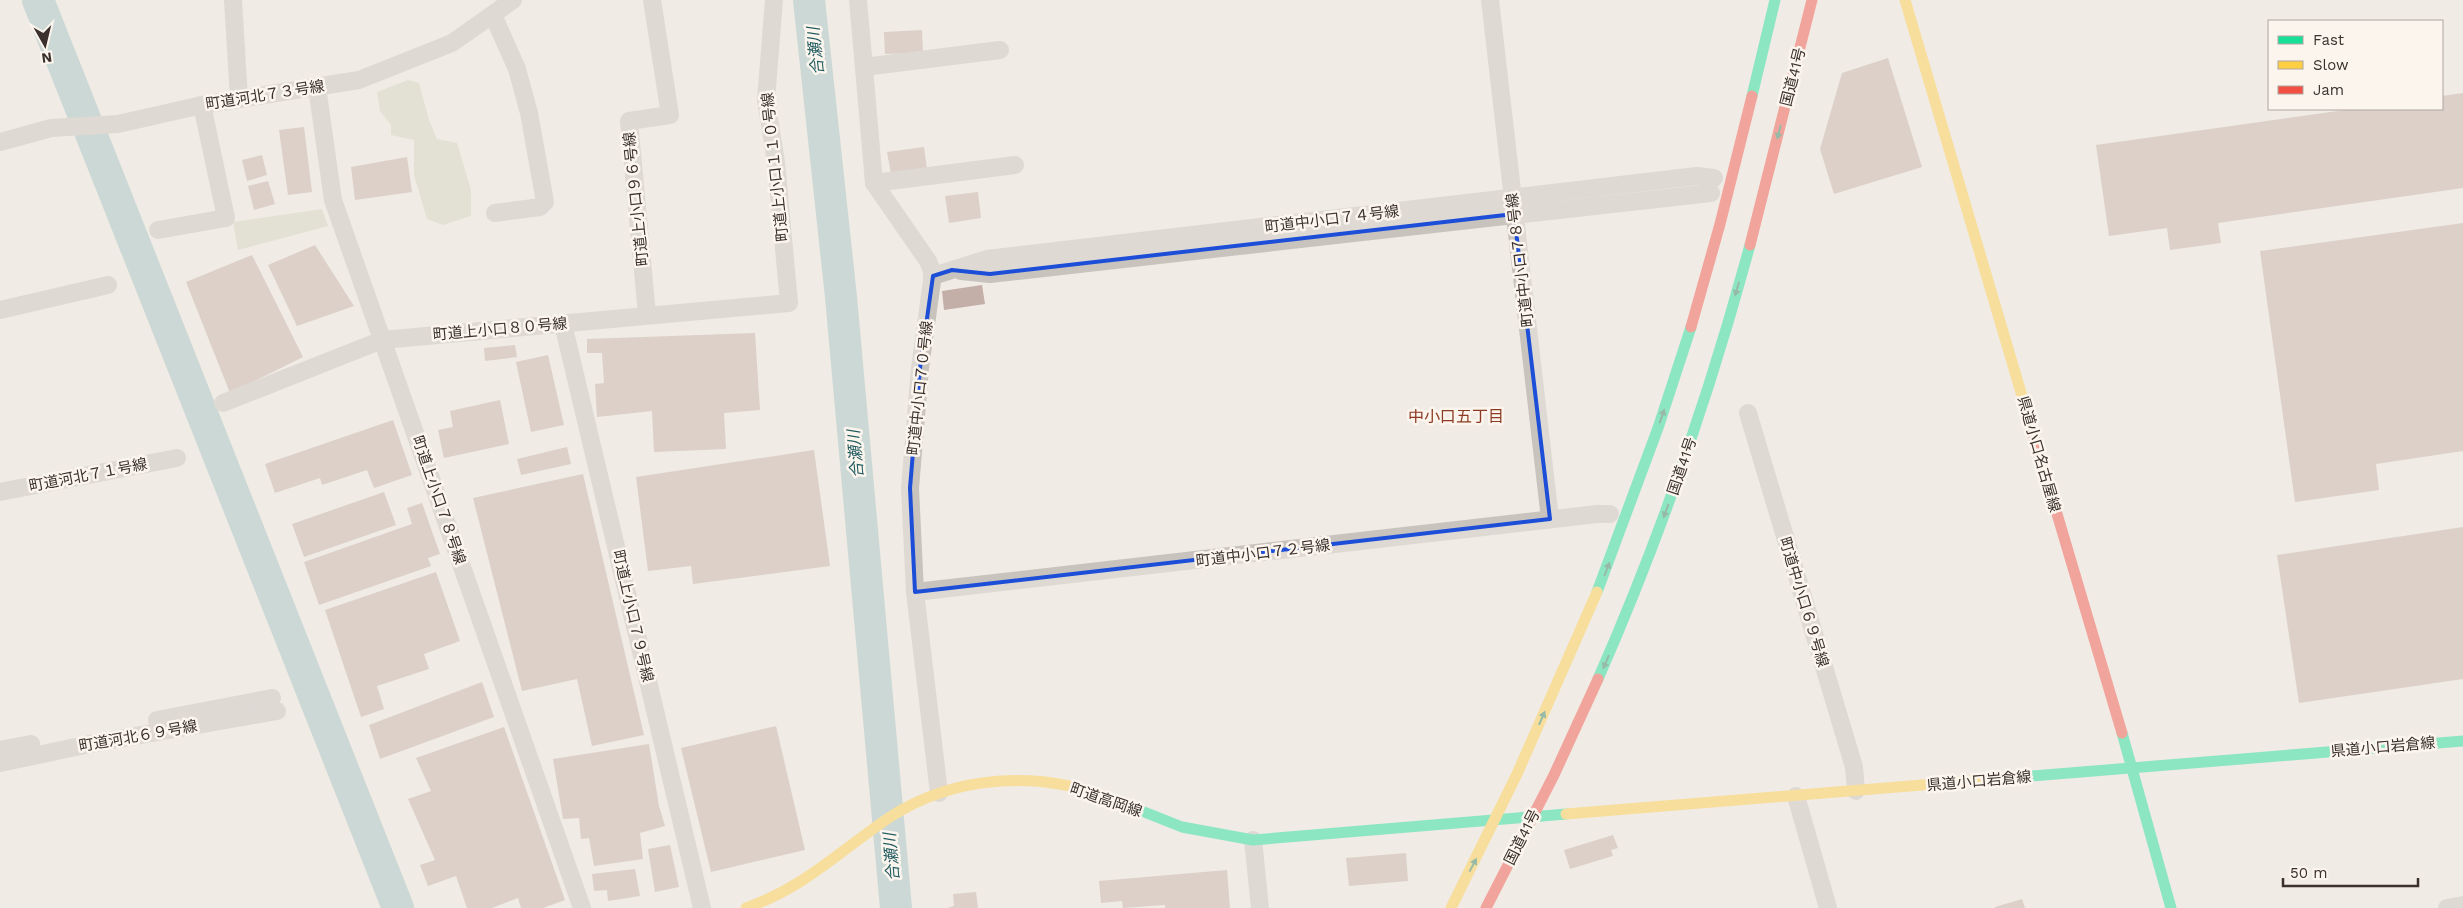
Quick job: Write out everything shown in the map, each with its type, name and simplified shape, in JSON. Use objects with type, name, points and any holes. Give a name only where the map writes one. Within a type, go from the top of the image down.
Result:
[{"type":"main road","name":"国道41号","points":[[1450,908],[1496,821],[1578,637],[1645,467],[1682,356],[1715,245],[1775,0]]},
{"type":"main road","name":"国道41号","points":[[1486,908],[1562,758],[1614,642],[1652,550],[1683,464],[1749,247],[1812,0]]},
{"type":"main road","name":"県道小口名古屋線","points":[[1905,0],[2132,768],[2171,908]]},
{"type":"main road","name":"県道小口岩倉線","points":[[1496,821],[2463,741]]},
{"type":"main road","name":"町道高岡線","points":[[746,908],[771,899],[807,879],[870,831],[913,804],[939,793],[986,782],[1012,780],[1061,784],[1100,795],[1181,827],[1253,840],[1496,821]]},
{"type":"street","points":[[232,0],[238,98]]},
{"type":"street","name":"町道河北７３号線","points":[[0,142],[68,126],[118,124],[238,98],[359,80],[452,43],[513,0]]},
{"type":"street","name":"町道上小口９６号線","points":[[648,315],[629,121],[670,115],[652,0]]},
{"type":"street","name":"町道上小口１１０号線","points":[[774,0],[766,100],[776,162],[788,303]]},
{"type":"street","points":[[858,0],[874,183],[928,261],[933,276]]},
{"type":"street","name":"町道中小口７８号線","points":[[1490,0],[1550,520]]},
{"type":"street","points":[[493,15],[516,70],[529,113],[546,202],[540,207],[495,213]]},
{"type":"street","points":[[864,67],[1000,50]]},
{"type":"street","name":"町道上小口７８号線","points":[[317,87],[333,200],[582,908]]},
{"type":"street","points":[[158,230],[226,218],[202,105]]},
{"type":"street","points":[[874,183],[1015,165]]},
{"type":"street","name":"町道中小口７４号線","points":[[933,276],[952,270],[990,274],[1514,206],[1712,185]]},
{"type":"street","name":"町道中小口７０号線","points":[[933,276],[920,368],[910,488],[915,592],[939,793]]},
{"type":"street","points":[[0,310],[108,285]]},
{"type":"street","name":"町道上小口８０号線","points":[[223,403],[382,340],[788,303]]},
{"type":"street","name":"町道上小口７９号線","points":[[563,324],[702,908]]},
{"type":"street","name":"町道中小口６９号線","points":[[1748,413],[1854,767],[1856,791]]},
{"type":"street","name":"町道河北７１号線","points":[[0,492],[176,458]]},
{"type":"street","name":"町道中小口７２号線","points":[[915,592],[1610,514]]},
{"type":"street","name":"町道河北６９号線","points":[[0,750],[275,705],[0,762]]},
{"type":"street","points":[[1796,796],[1828,908]]},
{"type":"street","points":[[1253,840],[1260,908]]},
{"type":"street","points":[[2447,908],[2463,905]]},
{"type":"highlighted area","points":[[1514,214],[1550,519],[915,592],[910,488],[920,368],[933,276],[952,270],[990,274]]},
{"type":"green space","points":[[408,80],[419,83],[429,120],[437,139],[457,143],[471,190],[471,216],[443,225],[427,219],[414,175],[414,140],[391,135],[391,125],[380,111],[377,92]]},
{"type":"green space","points":[[322,209],[328,226],[238,250],[233,222]]},
{"type":"building","points":[[922,30],[923,53],[885,54],[884,32]]},
{"type":"building","points":[[1888,58],[1922,167],[1834,194],[1820,149],[1842,73]]},
{"type":"building","points":[[2463,93],[2463,188],[2218,223],[2221,243],[2170,250],[2167,228],[2109,236],[2096,145],[2345,110],[2443,110],[2443,96]]},
{"type":"building","points":[[304,127],[312,192],[288,195],[279,130]]},
{"type":"building","points":[[924,147],[927,169],[891,174],[887,152]]},
{"type":"building","points":[[262,155],[267,175],[247,181],[242,160]]},
{"type":"building","points":[[407,157],[412,192],[355,200],[351,167]]},
{"type":"building","points":[[268,181],[275,204],[254,210],[248,186]]},
{"type":"building","points":[[978,192],[981,218],[949,223],[945,196]]},
{"type":"building","points":[[2463,223],[2463,451],[2376,464],[2379,490],[2295,502],[2260,251]]},
{"type":"building","points":[[315,245],[354,306],[297,326],[268,265]]},
{"type":"building","points":[[252,255],[303,357],[230,393],[186,282]]},
{"type":"building","points":[[982,285],[985,304],[944,310],[942,291]]},
{"type":"building","points":[[755,333],[760,410],[724,413],[726,449],[654,452],[652,411],[597,417],[595,384],[604,383],[602,353],[587,353],[587,339]]},
{"type":"building","points":[[515,345],[517,357],[485,361],[484,348]]},
{"type":"building","points":[[548,355],[564,425],[531,432],[516,362]]},
{"type":"building","points":[[500,400],[509,444],[444,458],[438,430],[453,427],[450,411]]},
{"type":"building","points":[[393,420],[412,475],[374,488],[367,470],[322,485],[320,478],[275,493],[265,464]]},
{"type":"building","points":[[567,447],[571,464],[521,475],[517,459]]},
{"type":"building","points":[[814,450],[830,566],[693,584],[691,566],[648,571],[636,477]]},
{"type":"building","points":[[583,474],[644,735],[592,746],[577,679],[522,691],[473,498]]},
{"type":"building","points":[[384,492],[396,525],[304,557],[292,524]]},
{"type":"building","points":[[422,503],[440,554],[428,558],[431,566],[319,605],[304,562],[412,524],[407,508]]},
{"type":"building","points":[[2463,527],[2463,679],[2299,703],[2277,555]]},
{"type":"building","points":[[436,572],[460,641],[424,654],[429,669],[377,686],[384,709],[361,717],[325,610]]},
{"type":"building","points":[[482,682],[494,717],[380,759],[369,725]]},
{"type":"building","points":[[776,726],[805,850],[711,872],[681,748]]},
{"type":"building","points":[[504,727],[565,900],[543,908],[521,908],[518,898],[492,908],[467,908],[456,876],[428,886],[420,865],[435,860],[408,799],[431,791],[416,758]]},
{"type":"building","points":[[649,744],[659,806],[665,826],[640,833],[643,859],[594,866],[589,838],[581,839],[579,818],[563,819],[553,759]]},
{"type":"building","points":[[1613,835],[1618,848],[1611,850],[1613,856],[1570,869],[1564,850]]},
{"type":"building","points":[[670,845],[679,887],[655,892],[648,849]]},
{"type":"building","points":[[1406,853],[1408,881],[1349,886],[1346,858]]},
{"type":"building","points":[[635,869],[640,896],[608,901],[607,890],[594,891],[592,874]]},
{"type":"building","points":[[1227,870],[1230,908],[1165,908],[1165,905],[1123,908],[1122,901],[1101,903],[1099,881]]},
{"type":"building","points":[[976,892],[978,908],[947,908],[954,906],[953,894]]},
{"type":"building","points":[[2022,899],[2025,908],[1995,908],[1995,907]]},
{"type":"waterway","points":[[38,0],[398,908]]},
{"type":"waterway","name":"合瀬川","points":[[809,0],[841,297],[896,908]]},
{"type":"traffic: fast","points":[[1752,96],[1775,0]]},
{"type":"traffic: fast","points":[[1598,679],[1642,573],[1682,465],[1701,410],[1750,245]]},
{"type":"traffic: fast","points":[[1597,592],[1658,428],[1691,327]]},
{"type":"traffic: fast","points":[[2122,733],[2171,908]]},
{"type":"traffic: fast","points":[[1983,780],[2463,741]]},
{"type":"traffic: fast","points":[[1109,798],[1182,827],[1253,840],[1566,814]]},
{"type":"traffic: slow","points":[[1905,0],[2025,406]]},
{"type":"traffic: slow","points":[[1451,908],[1517,774],[1597,592]]},
{"type":"traffic: slow","points":[[1566,814],[1983,780]]},
{"type":"traffic: slow","points":[[746,908],[768,899],[805,879],[890,817],[915,803],[942,792],[969,785],[997,781],[1026,781],[1054,783],[1082,789],[1109,798]]},
{"type":"traffic: jam","points":[[1750,245],[1812,0]]},
{"type":"traffic: jam","points":[[1691,327],[1720,224],[1752,96]]},
{"type":"traffic: jam","points":[[2025,406],[2122,733]]},
{"type":"traffic: jam","points":[[1486,908],[1554,775],[1598,679]]},
{"type":"district","name":"中小口五丁目","points":[[1456,416]]}]
